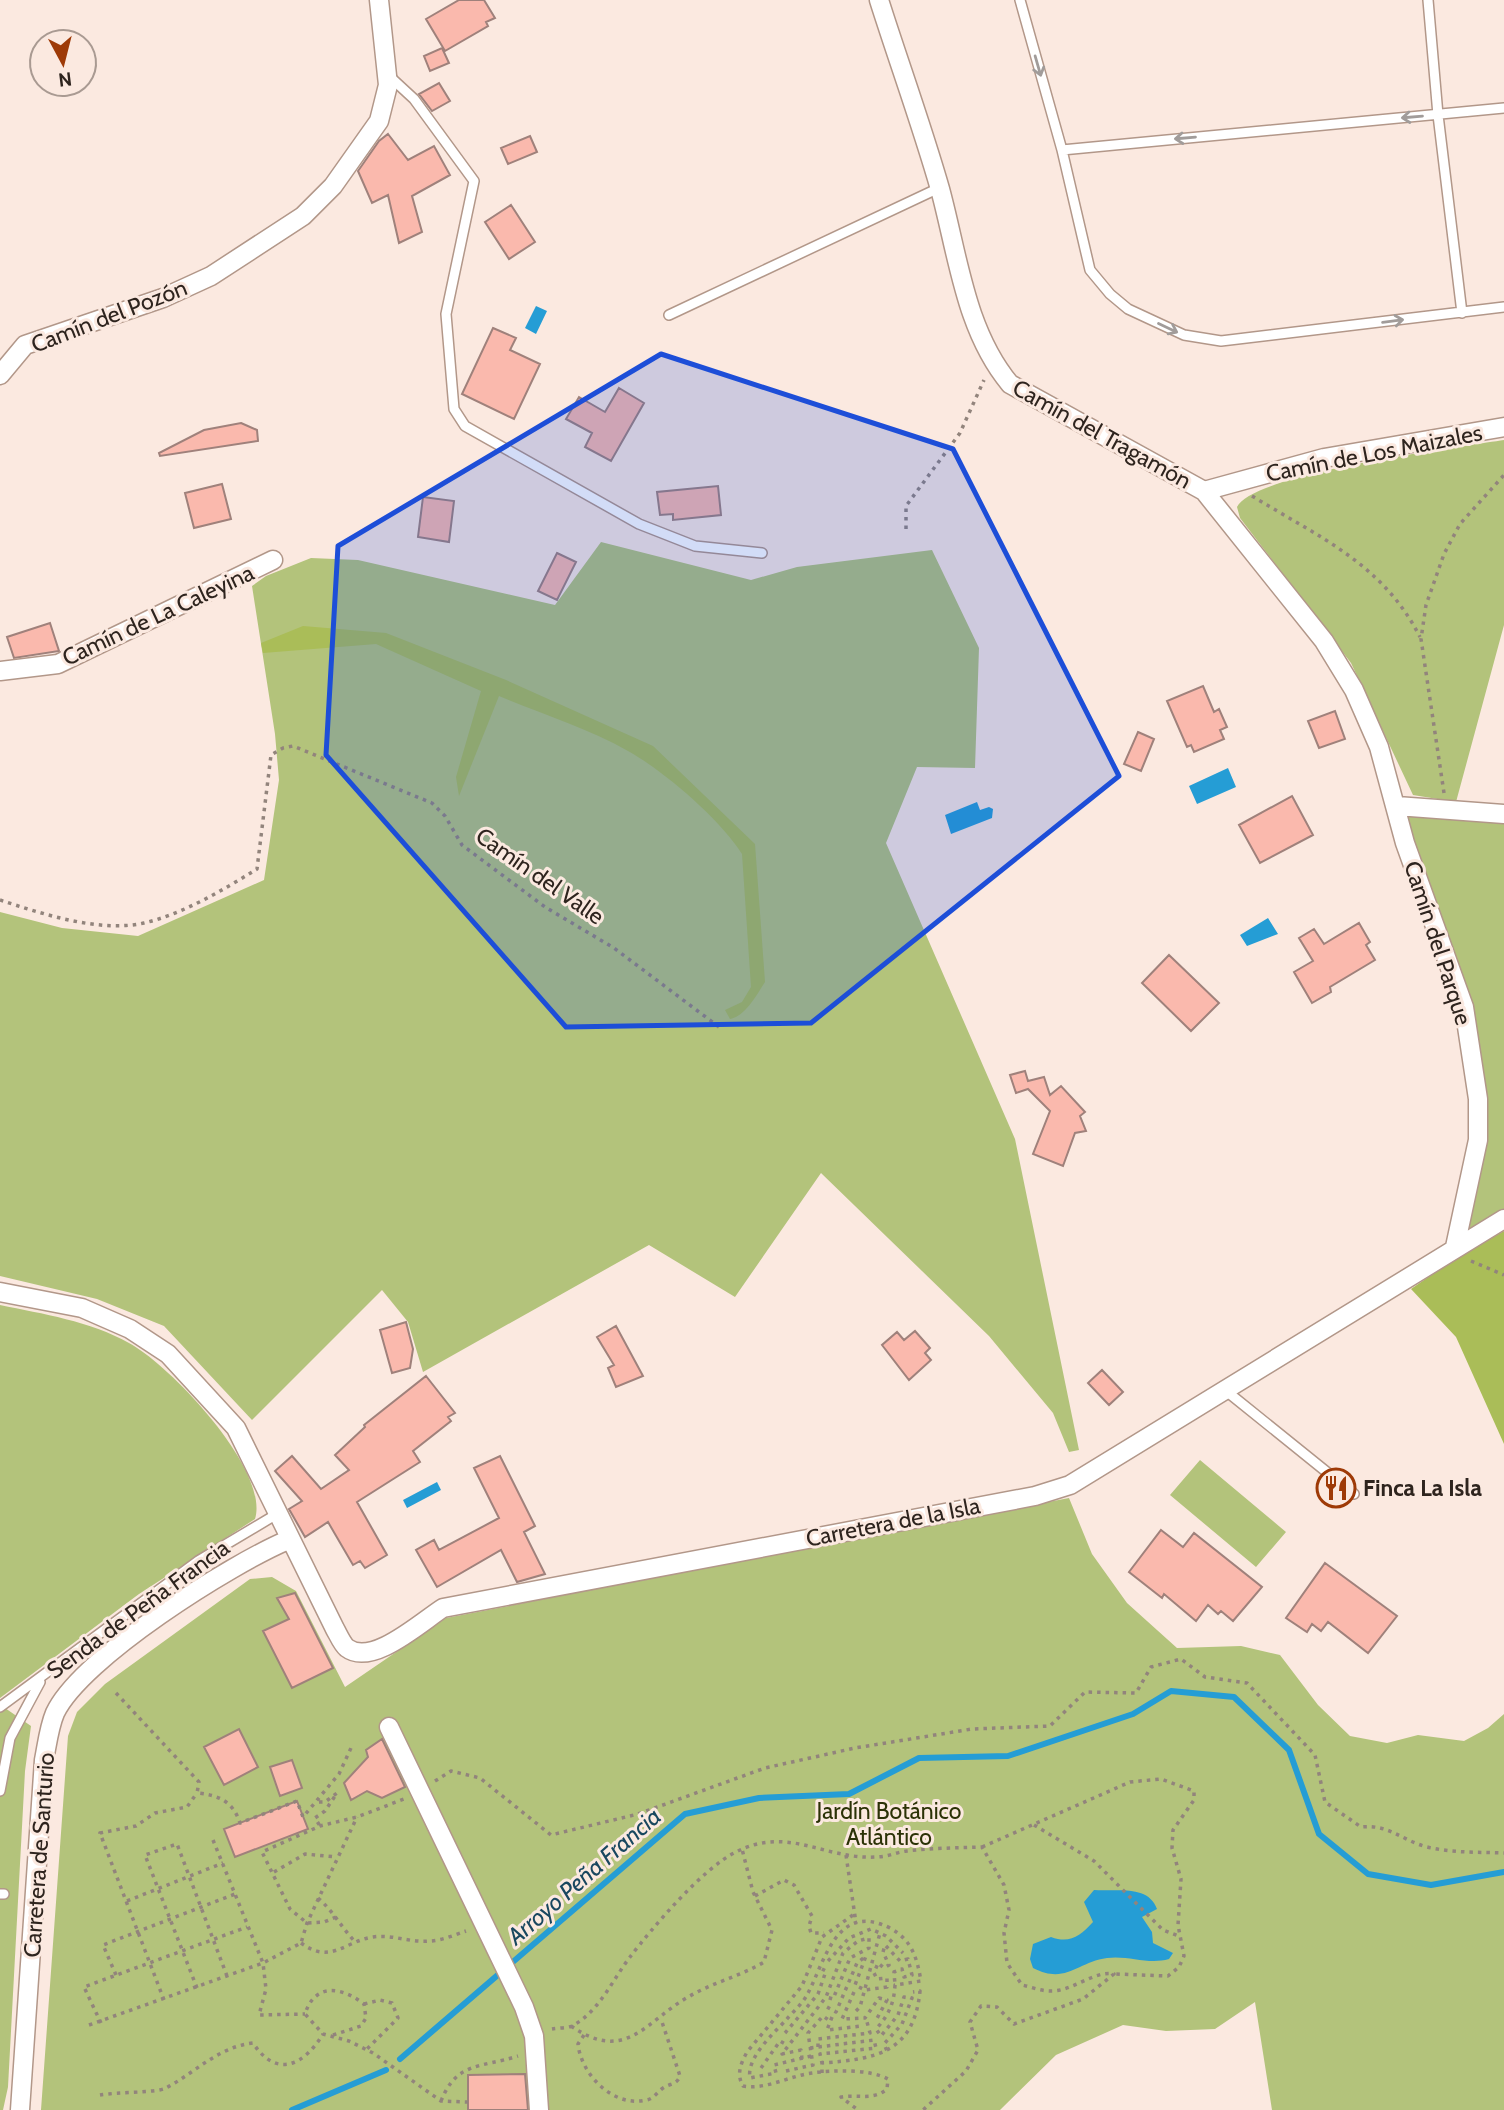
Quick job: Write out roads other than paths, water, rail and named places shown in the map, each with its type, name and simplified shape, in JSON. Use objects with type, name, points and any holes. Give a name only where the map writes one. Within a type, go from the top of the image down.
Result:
[{"type":"street","name":"Camín del Pozón","points":[[0,375],[25,345],[163,298],[211,276],[303,216],[333,186],[379,121],[388,85],[379,0]]},
{"type":"street","name":"Camín del Tragamón","points":[[879,0],[940,188],[960,273],[992,363],[1010,384],[1204,491],[1324,641],[1354,690],[1379,747],[1397,806]]},
{"type":"street","name":"Camín de Los Maizales","points":[[1204,491],[1324,458],[1504,427]]},
{"type":"street","name":"Camín de La Caleyina","points":[[0,671],[58,664],[273,561]]},
{"type":"street","points":[[1397,806],[1504,814]]},
{"type":"street","name":"Camín del Parque","points":[[1397,806],[1405,843],[1464,1007],[1478,1099],[1478,1140],[1460,1253]]},
{"type":"street","name":"Carretera de la Isla","points":[[288,1540],[346,1647],[365,1654],[381,1649],[443,1608],[1059,1489],[1070,1485],[1225,1390],[1460,1253],[1504,1219]]},
{"type":"street","points":[[0,1292],[82,1308],[130,1329],[168,1354],[236,1428],[288,1540]]},
{"type":"street","name":"Carretera de Santurio","points":[[20,2110],[44,1760],[55,1713],[75,1684],[103,1657],[229,1570],[288,1540]]},
{"type":"street","points":[[389,1727],[512,1978],[534,2039],[540,2110]]},
{"type":"lane","points":[[1020,0],[1062,150],[1090,270],[1110,294],[1128,309],[1184,335],[1221,341],[1504,307]]},
{"type":"lane","points":[[1428,0],[1438,115],[1462,313]]},
{"type":"lane","points":[[387,74],[414,99],[474,181],[446,314],[454,409],[465,426],[639,524],[695,545],[762,553]]},
{"type":"lane","points":[[1062,150],[1504,108]]},
{"type":"lane","points":[[669,315],[940,188]]},
{"type":"lane","points":[[1225,1390],[1354,1494]]},
{"type":"lane","name":"Senda de Peña Francia","points":[[0,1707],[198,1561],[277,1514]]},
{"type":"lane","points":[[0,1791],[10,1738],[41,1679]]},
{"type":"water","points":[[536,306],[547,311],[536,334],[525,328]]},
{"type":"water","points":[[1228,768],[1236,787],[1197,804],[1189,786]]},
{"type":"water","points":[[977,802],[980,810],[989,807],[993,809],[992,818],[951,834],[945,815]]},
{"type":"water","points":[[1268,918],[1278,934],[1247,946],[1240,935]]},
{"type":"water","points":[[437,1482],[441,1490],[407,1508],[403,1500]]},
{"type":"water","points":[[1094,1890],[1130,1891],[1153,1901],[1157,1909],[1142,1917],[1152,1932],[1153,1943],[1173,1953],[1169,1959],[1153,1961],[1107,1958],[1054,1974],[1033,1968],[1030,1959],[1033,1944],[1051,1937],[1069,1939],[1084,1931],[1093,1922],[1084,1902]]},
{"type":"waterway","name":"Arroyo Peña Francia","points":[[400,2059],[685,1814],[759,1798],[849,1794],[919,1758],[1008,1756],[1133,1714],[1171,1691],[1234,1697],[1289,1750],[1319,1834],[1368,1874],[1431,1885],[1504,1872]]},
{"type":"waterway","name":"Arroyo Peña Francia","points":[[292,2110],[386,2070]]},
{"type":"place","name":"Finca La Isla","points":[[1336,1488]]},
{"type":"park label","name":"Jardín Botánico Atlántico","points":[[889,1824]]}]
